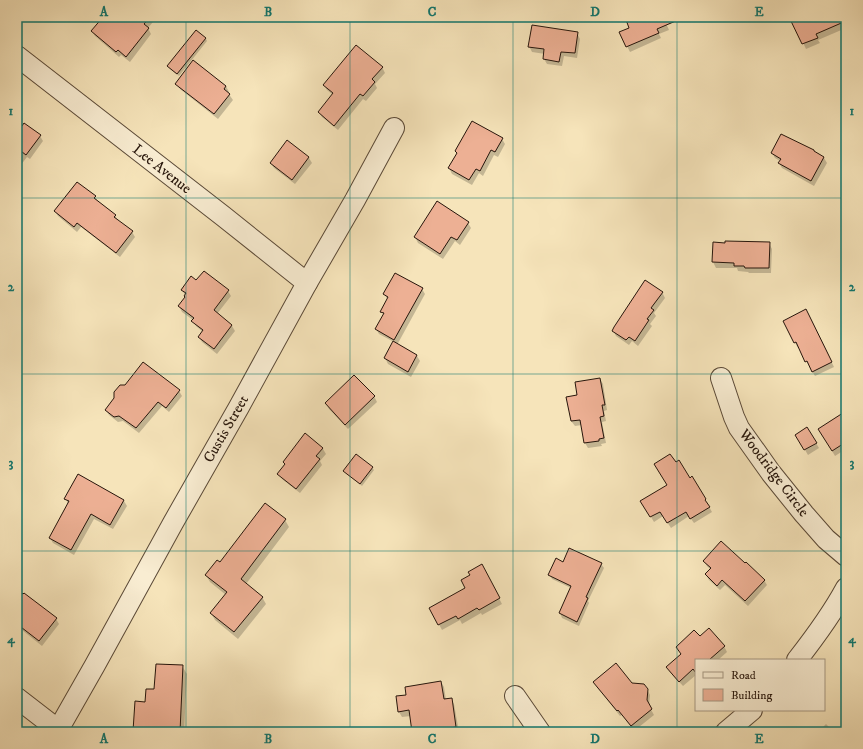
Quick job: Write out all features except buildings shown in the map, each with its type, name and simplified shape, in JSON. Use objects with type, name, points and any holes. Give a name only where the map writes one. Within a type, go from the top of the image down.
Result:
[{"type":"street","name":"Lee Avenue","points":[[17,56],[307,283]]},
{"type":"street","name":"Custis Street","points":[[59,731],[173,522],[240,407],[307,283],[355,200],[394,128]]},
{"type":"street","name":"Woodridge Circle","points":[[721,378],[734,418],[739,428],[771,473],[804,514],[826,539],[846,556]]},
{"type":"street","points":[[798,659],[834,610],[846,588]]},
{"type":"street","points":[[514,696],[540,732]]},
{"type":"street","points":[[17,698],[59,731]]},
{"type":"street","points":[[726,732],[751,711]]}]
